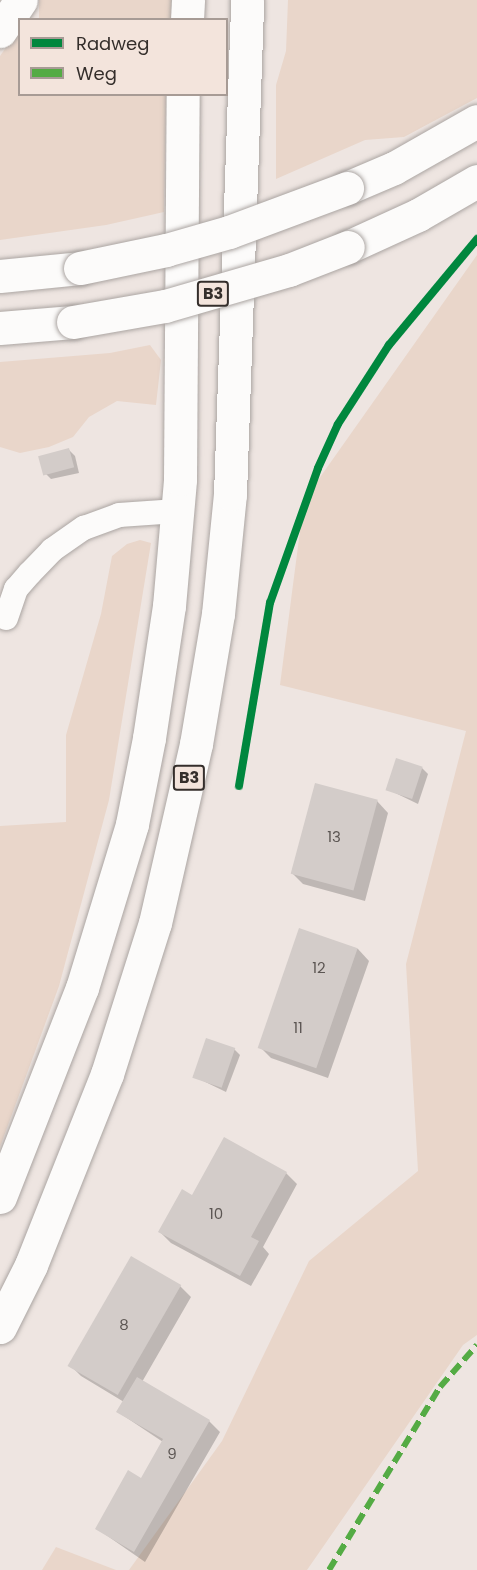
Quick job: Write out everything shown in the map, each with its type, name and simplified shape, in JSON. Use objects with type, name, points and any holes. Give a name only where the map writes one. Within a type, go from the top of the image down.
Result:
[{"type":"main road","points":[[0,31],[21,0]]},
{"type":"main road","points":[[187,18],[188,0]]},
{"type":"main road","name":"B3","points":[[0,1327],[31,1265],[107,1074],[155,923],[196,744],[218,614],[230,494],[247,0]]},
{"type":"main road","name":"B3","points":[[0,1197],[82,988],[132,824],[169,606],[177,511],[183,96]]},
{"type":"main road","points":[[0,276],[80,268],[228,232],[347,188],[393,168],[477,121]]},
{"type":"main road","name":"B3","points":[[0,328],[73,322],[186,301],[289,270],[348,247],[418,215],[477,181]]},
{"type":"lane","points":[[6,618],[16,590],[30,573],[52,550],[84,528],[119,515],[177,511]]},
{"type":"shaded area","points":[[39,0],[171,0],[171,18],[39,18]]},
{"type":"shaded area","points":[[288,0],[477,0],[477,98],[404,137],[365,140],[276,179],[276,85],[286,51]]},
{"type":"shaded area","points":[[18,30],[18,96],[166,96],[164,212],[106,225],[0,240],[0,56]]},
{"type":"shaded area","points":[[477,255],[477,1335],[463,1345],[307,1570],[129,1570],[222,1441],[309,1261],[418,1171],[406,964],[466,731],[280,685],[304,500]]},
{"type":"shaded area","points":[[150,345],[161,360],[156,405],[117,401],[89,417],[73,437],[49,447],[20,453],[0,447],[0,362],[110,353]]},
{"type":"shaded area","points":[[140,540],[151,543],[109,800],[59,986],[0,1147],[0,826],[66,822],[66,735],[101,614],[112,556],[127,544]]},
{"type":"shaded area","points":[[56,1547],[116,1570],[42,1570]]},
{"type":"building","points":[[69,448],[74,467],[43,476],[38,456]]},
{"type":"building","points":[[396,758],[423,767],[412,799],[385,790]]},
{"type":"building","points":[[315,783],[378,800],[353,891],[291,874]]},
{"type":"building","points":[[299,928],[358,948],[316,1068],[258,1048]]},
{"type":"building","points":[[206,1038],[235,1048],[222,1088],[192,1078]]},
{"type":"building","points":[[224,1137],[287,1172],[251,1237],[259,1241],[240,1276],[158,1232],[182,1189],[192,1195]]},
{"type":"building","points":[[131,1256],[181,1285],[118,1395],[68,1366]]},
{"type":"building","points":[[137,1377],[210,1420],[134,1552],[95,1529],[128,1470],[141,1478],[163,1439],[116,1412]]},
{"type":"marked path","points":[[329,1570],[440,1387],[477,1345]]},
{"type":"cycle path","points":[[239,786],[270,603],[318,468],[338,424],[389,345],[477,239]]}]
